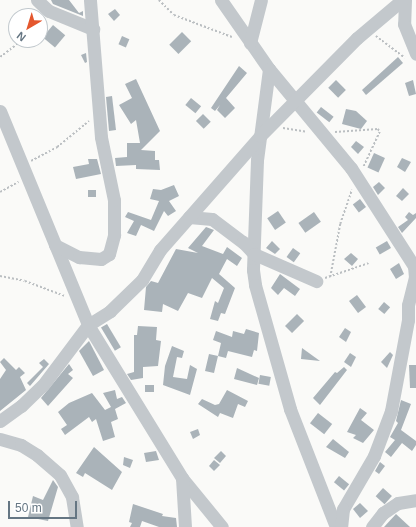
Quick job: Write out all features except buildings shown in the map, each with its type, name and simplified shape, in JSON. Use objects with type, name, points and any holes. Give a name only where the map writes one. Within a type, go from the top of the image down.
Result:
[{"type":"street","points":[[37,0],[49,11],[93,29]]},
{"type":"street","points":[[55,245],[79,258],[90,260],[101,259],[109,254],[114,235],[114,200],[99,117],[90,0]]},
{"type":"street","points":[[221,0],[269,69],[323,133],[358,179],[408,254],[414,266],[416,277],[408,305],[408,320],[391,411],[374,456],[343,509],[336,527]]},
{"type":"street","points":[[250,43],[261,0]]},
{"type":"street","points":[[0,420],[21,406],[43,385],[88,325],[110,311],[142,280],[160,250],[260,136],[297,101],[368,28],[403,0]]},
{"type":"street","points":[[403,0],[404,24],[413,58]]},
{"type":"street","points":[[269,69],[260,136],[254,254],[255,285],[290,409],[336,527]]},
{"type":"street","points":[[0,111],[76,299],[88,325],[182,478],[222,527]]},
{"type":"street","points":[[190,217],[212,220],[243,242],[254,254],[316,281]]},
{"type":"street","points":[[0,439],[21,445],[37,455],[60,475],[72,497],[77,527]]},
{"type":"street","points":[[182,478],[185,527]]},
{"type":"street","points":[[372,527],[383,513],[398,503],[416,500]]},
{"type":"path","points":[[159,0],[174,15],[250,43]]},
{"type":"path","points":[[368,28],[413,58]]},
{"type":"path","points":[[0,57],[12,48]]},
{"type":"path","points":[[0,192],[81,125],[99,117]]},
{"type":"path","points":[[272,125],[292,130],[323,133],[378,129],[380,132],[358,179],[348,195],[340,224],[330,277]]},
{"type":"path","points":[[316,281],[369,263]]},
{"type":"path","points":[[0,276],[25,281],[76,299]]}]
